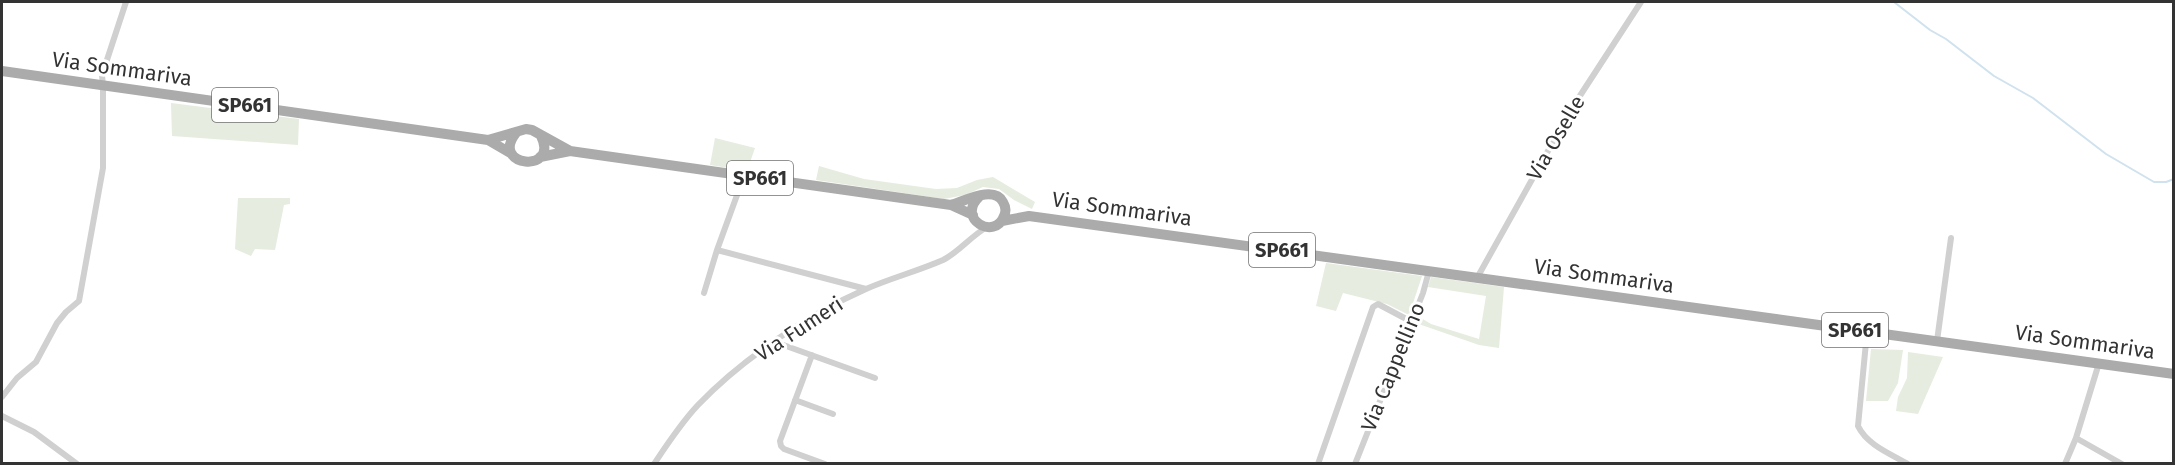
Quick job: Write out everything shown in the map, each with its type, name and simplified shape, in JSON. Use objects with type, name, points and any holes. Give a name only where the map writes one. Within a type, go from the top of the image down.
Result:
[{"type":"main road","name":"Via Sommariva","points":[[2,71],[488,140],[516,134]]},
{"type":"main road","points":[[526,129],[537,132],[541,136],[544,147],[540,157],[525,163],[512,154],[511,143],[516,134],[526,129]]},
{"type":"main road","name":"SP661","points":[[541,136],[570,151],[744,176],[951,204],[979,197]]},
{"type":"main road","name":"Via Sommariva","points":[[488,140],[512,154]]},
{"type":"main road","name":"SP661","points":[[540,157],[570,151]]},
{"type":"main road","points":[[994,195],[1004,203],[1006,211],[1002,221],[992,227],[981,225],[974,217],[973,206],[979,197],[994,195]]},
{"type":"main road","name":"Via Sommariva","points":[[1004,203],[1029,216]]},
{"type":"main road","name":"SP661","points":[[951,204],[974,217]]},
{"type":"main road","name":"Via Sommariva","points":[[1002,221],[1029,216],[2174,374]]},
{"type":"street","points":[[2,397],[16,378],[36,362],[57,323],[79,302],[103,168],[104,86],[102,75],[126,2]]},
{"type":"street","name":"Via Oselle","points":[[1477,278],[1572,108],[1641,2]]},
{"type":"street","points":[[704,293],[744,176]]},
{"type":"street","points":[[973,235],[974,217]]},
{"type":"street","name":"Via Fumeri","points":[[654,464],[697,406],[720,384],[775,342],[820,312],[866,289],[945,259],[973,235],[987,227]]},
{"type":"street","points":[[1937,341],[1951,238]]},
{"type":"street","points":[[717,250],[866,289]]},
{"type":"street","name":"Via Cappellino","points":[[1355,464],[1423,293],[1429,270]]},
{"type":"street","points":[[1318,464],[1374,307],[1378,304],[1384,306],[1410,321]]},
{"type":"street","points":[[1868,332],[1858,426],[1866,437],[1880,448],[1908,464]]},
{"type":"street","points":[[775,342],[875,378]]},
{"type":"street","points":[[812,355],[780,441],[784,449],[825,464]]},
{"type":"street","points":[[2066,464],[2099,363]]},
{"type":"street","points":[[795,400],[833,414]]},
{"type":"street","points":[[2,416],[34,432],[77,464]]},
{"type":"street","points":[[2076,438],[2122,464]]},
{"type":"shaded area","points":[[171,103],[299,119],[298,145],[172,136]]},
{"type":"shaded area","points":[[715,138],[755,148],[747,171],[710,165]]},
{"type":"shaded area","points":[[819,166],[864,179],[936,189],[957,188],[977,180],[993,177],[1035,202],[1032,209],[999,189],[983,187],[965,195],[944,199],[816,180]]},
{"type":"shaded area","points":[[238,198],[290,198],[290,204],[284,205],[275,250],[255,249],[251,256],[235,249]]},
{"type":"shaded area","points":[[1326,263],[1422,276],[1409,315],[1387,304],[1343,293],[1336,311],[1316,306]]},
{"type":"shaded area","points":[[1431,277],[1504,287],[1499,348],[1479,345],[1413,322],[1416,315],[1431,324],[1479,339],[1486,296],[1428,287]]},
{"type":"shaded area","points":[[1871,349],[1903,350],[1898,383],[1888,401],[1866,401]]},
{"type":"shaded area","points":[[1908,352],[1943,357],[1918,414],[1896,411],[1898,397],[1907,378]]},
{"type":"waterway","points":[[1894,2],[1994,76],[2033,98],[2106,154],[2154,182],[2174,179]]}]
